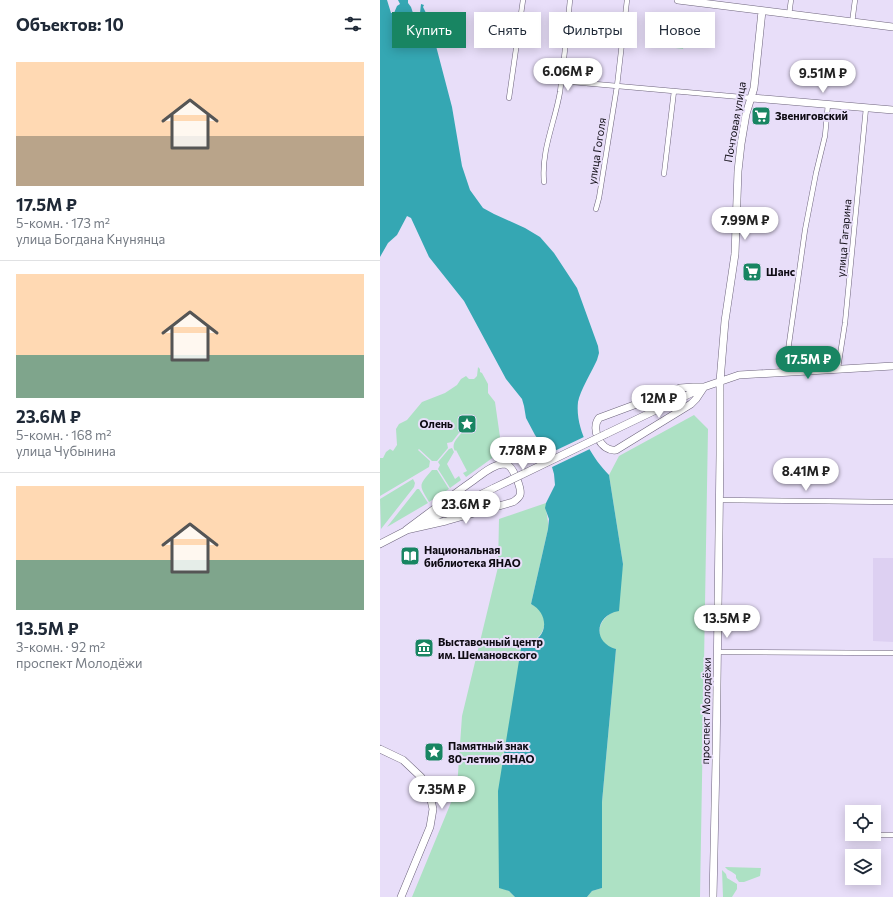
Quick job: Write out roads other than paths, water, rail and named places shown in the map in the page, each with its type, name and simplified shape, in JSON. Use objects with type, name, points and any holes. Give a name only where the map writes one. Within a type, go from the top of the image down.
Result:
[{"type":"street","points":[[509,98],[523,0]]},
{"type":"street","points":[[544,182],[544,156],[561,81],[570,0]]},
{"type":"street","name":"улица Гоголя","points":[[596,209],[617,86],[627,0]]},
{"type":"street","points":[[679,0],[788,15],[893,27]]},
{"type":"street","points":[[788,15],[790,0]]},
{"type":"street","points":[[852,23],[855,0]]},
{"type":"street","name":"Почтовая улица","points":[[720,381],[725,321],[735,254],[740,144],[746,114],[752,98],[762,11]]},
{"type":"street","points":[[561,81],[893,110]]},
{"type":"street","points":[[664,174],[674,91]]},
{"type":"street","points":[[786,372],[806,230],[816,173],[825,136],[828,104]]},
{"type":"street","name":"улица Гагарина","points":[[838,368],[845,323],[866,108]]},
{"type":"street","points":[[380,544],[406,530],[704,387],[720,381],[747,374],[893,366]]},
{"type":"street","name":"проспект Молодёжи","points":[[713,897],[718,652],[720,381]]},
{"type":"street","points":[[704,387],[691,404],[616,450],[609,450],[601,444],[596,429],[597,421],[603,416],[680,388],[704,387]]},
{"type":"street","points":[[506,464],[511,468],[521,489],[520,496],[513,502],[446,521],[406,530],[439,504],[497,465],[506,464]]},
{"type":"street","points":[[719,500],[893,502]]},
{"type":"street","points":[[718,652],[893,654]]},
{"type":"street","points":[[380,749],[403,760],[421,776],[428,787],[433,809],[430,827],[400,897]]},
{"type":"street","points":[[881,835],[893,835]]},
{"type":"water","points":[[380,0],[387,0],[392,13],[392,48],[437,48],[452,107],[462,166],[470,190],[483,208],[525,228],[540,237],[554,253],[577,288],[598,346],[599,353],[597,360],[579,397],[579,422],[591,452],[609,475],[623,564],[619,611],[611,613],[605,618],[601,623],[600,629],[600,635],[603,641],[608,646],[616,649],[602,802],[602,888],[592,891],[587,897],[515,897],[509,891],[499,888],[498,791],[522,642],[530,642],[537,639],[544,628],[542,615],[538,609],[531,604],[548,529],[549,519],[545,508],[546,503],[555,485],[554,474],[548,453],[535,435],[526,418],[522,399],[506,379],[464,301],[429,257],[411,218],[407,216],[397,235],[388,243],[380,257]]},
{"type":"water","points":[[398,0],[408,0],[413,12],[394,12],[397,6],[400,4]]},
{"type":"water","points":[[421,4],[424,5],[423,7],[426,12],[420,12]]},
{"type":"place","name":"Звениговский","points":[[761,116]]},
{"type":"place","name":"Шанс","points":[[752,272]]},
{"type":"place","name":"Олень","points":[[467,424]]},
{"type":"place","name":"Национальная библиотека ЯНАО","points":[[410,556]]},
{"type":"place","name":"Выставочный центр им. Шемановского","points":[[424,648]]},
{"type":"place","name":"Памятный знак 80-летию ЯНАО","points":[[434,752]]}]
